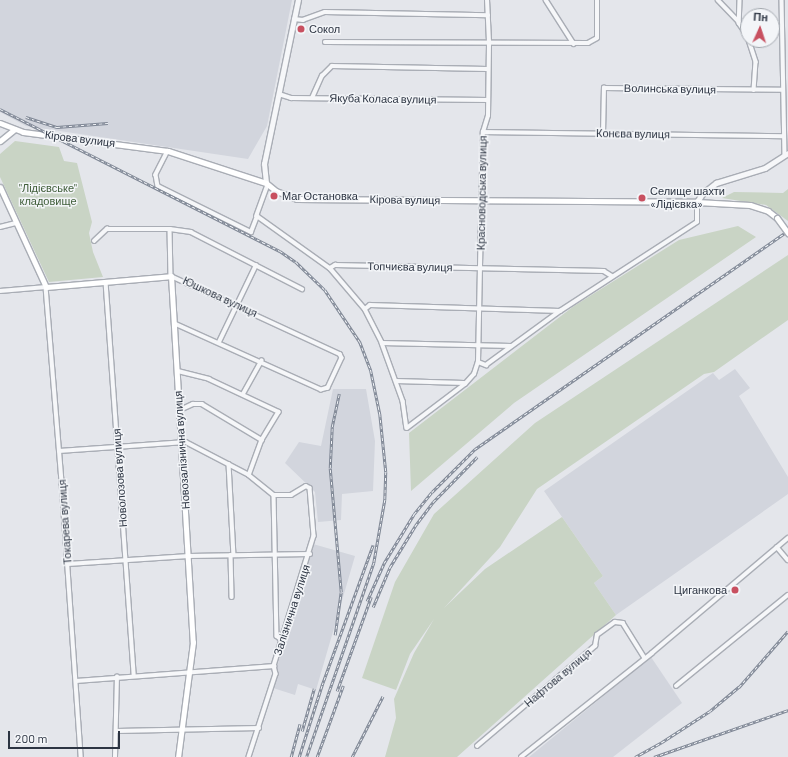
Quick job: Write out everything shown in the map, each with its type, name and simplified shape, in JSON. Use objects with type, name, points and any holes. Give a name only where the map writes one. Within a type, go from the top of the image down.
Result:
[{"type":"main road","name":"Кірова вулиця","points":[[0,122],[15,129],[168,150],[267,184],[276,191],[297,199],[697,202],[750,205],[768,211],[777,218],[788,234]]},
{"type":"main road","points":[[0,141],[15,129]]},
{"type":"main road","points":[[0,187],[46,288]]},
{"type":"main road","name":"Юшкова вулиця","points":[[46,288],[171,276]]},
{"type":"main road","name":"Новозалізнична вулиця","points":[[171,276],[178,371],[193,642],[178,757]]},
{"type":"street","points":[[168,150],[156,175],[158,186],[251,232],[267,184],[264,164],[298,0]]},
{"type":"street","name":"Красноводська вулиця","points":[[478,362],[483,132],[488,116],[487,69],[489,42],[487,0]]},
{"type":"street","points":[[546,0],[574,44]]},
{"type":"street","points":[[325,42],[588,43],[597,38],[597,0]]},
{"type":"street","points":[[718,0],[739,23]]},
{"type":"street","points":[[739,23],[740,0]]},
{"type":"street","points":[[257,216],[330,268],[365,309],[382,343],[403,401],[406,428],[465,384],[474,374],[478,362],[486,365],[560,310],[697,222],[697,202],[702,194],[716,183],[765,168],[787,154],[783,136],[782,0]]},
{"type":"street","points":[[294,19],[303,20],[325,12],[488,15]]},
{"type":"street","points":[[752,48],[756,62],[754,90]]},
{"type":"street","points":[[312,98],[322,76],[332,66],[487,69]]},
{"type":"street","name":"Волинська вулиця","points":[[603,134],[604,88],[782,90]]},
{"type":"street","name":"Якуба Коласа вулиця","points":[[278,94],[312,98],[488,100]]},
{"type":"street","name":"Конєва вулиця","points":[[483,132],[783,136]]},
{"type":"street","points":[[0,227],[16,223]]},
{"type":"street","points":[[94,241],[107,229],[170,229],[192,232],[302,289]]},
{"type":"street","name":"Новозалізнична вулиця","points":[[170,229],[171,276]]},
{"type":"street","points":[[219,342],[256,265]]},
{"type":"street","name":"Топчиєва вулиця","points":[[330,268],[335,265],[604,271],[612,276]]},
{"type":"street","name":"Юшкова вулиця","points":[[171,276],[237,305],[341,355],[328,388],[321,390],[261,361]]},
{"type":"street","name":"Новолозова вулиця","points":[[106,282],[134,675]]},
{"type":"street","points":[[0,292],[46,288]]},
{"type":"street","name":"Токарева вулиця","points":[[46,288],[68,564],[81,757]]},
{"type":"street","points":[[365,309],[370,305],[560,310]]},
{"type":"street","points":[[175,324],[261,361],[243,394]]},
{"type":"street","points":[[382,343],[511,346]]},
{"type":"street","points":[[178,371],[209,379],[279,412],[262,440],[249,475]]},
{"type":"street","points":[[396,381],[465,384]]},
{"type":"street","points":[[180,410],[193,404],[202,404],[262,440]]},
{"type":"street","points":[[59,451],[182,441],[249,475],[274,495],[277,636],[282,640]]},
{"type":"street","points":[[229,464],[232,596]]},
{"type":"street","name":"Залізнична вулиця","points":[[249,757],[276,674],[274,666],[310,554],[315,519],[310,488],[306,486],[291,495],[274,495]]},
{"type":"street","points":[[522,757],[788,538]]},
{"type":"street","points":[[777,547],[788,560]]},
{"type":"street","points":[[68,564],[189,556],[275,553],[310,554]]},
{"type":"street","points":[[676,686],[788,595]]},
{"type":"street","name":"Нафтова вулиця","points":[[477,746],[596,646],[597,635],[615,622],[623,623],[644,657]]},
{"type":"street","points":[[76,681],[190,670],[274,666]]},
{"type":"street","points":[[114,757],[117,731],[117,677]]},
{"type":"street","points":[[117,731],[259,728]]},
{"type":"shaded area","points":[[0,0],[292,0],[267,126],[248,159],[26,126],[0,112]]},
{"type":"shaded area","points":[[735,369],[750,388],[739,396],[788,477],[788,494],[616,615],[594,583],[603,576],[544,491],[713,373],[719,380]]},
{"type":"shaded area","points":[[333,389],[366,389],[375,441],[373,491],[342,494],[341,520],[318,522],[315,492],[285,463],[299,442],[321,446]]},
{"type":"shaded area","points":[[313,544],[355,556],[316,690],[298,684],[295,695],[273,688],[278,671],[276,670]]},
{"type":"shaded area","points":[[651,657],[682,703],[613,757],[529,757]]},
{"type":"green space","name":"\"Лідієвське\" кладовище","points":[[15,141],[59,147],[64,161],[77,163],[92,222],[89,233],[93,252],[103,277],[49,282],[0,177],[0,154]]},
{"type":"green space","points":[[788,189],[788,221],[766,205],[722,198],[734,192],[783,193]]},
{"type":"green space","points":[[738,226],[756,237],[514,403],[411,491],[409,433],[574,306],[679,240]]},
{"type":"green space","points":[[788,255],[788,320],[714,372],[704,374],[537,489],[500,547],[444,608],[485,569],[562,517],[603,576],[594,583],[616,615],[457,757],[385,757],[396,718],[394,699],[414,653],[434,619],[410,654],[396,690],[362,678],[395,582],[434,514],[535,423]]},
{"type":"railway","points":[[0,109],[280,251],[296,262],[325,290],[360,342],[371,371],[380,414],[386,472],[385,500],[374,563],[307,757]]},
{"type":"railway","points":[[26,117],[57,127],[108,123]]},
{"type":"railway","points":[[367,601],[384,563],[414,514],[432,492],[475,449],[788,231]]},
{"type":"railway","points":[[335,635],[341,592],[330,468],[332,427],[339,394]]},
{"type":"railway","points":[[373,607],[390,567],[415,526],[433,502],[477,457]]},
{"type":"railway","points":[[299,757],[322,685],[373,545]]},
{"type":"railway","points":[[337,691],[371,597]]},
{"type":"railway","points":[[635,757],[662,742],[710,711],[739,687],[788,631]]},
{"type":"railway","points":[[317,757],[343,686]]},
{"type":"railway","points":[[302,731],[314,689]]},
{"type":"railway","points":[[352,757],[383,696]]},
{"type":"railway","points":[[654,757],[788,710]]},
{"type":"railway","points":[[291,757],[300,724]]},
{"type":"place","name":"Сокол","points":[[301,29]]},
{"type":"place","name":"Маг Остановка","points":[[274,196]]},
{"type":"place","name":"Селище шахти «Лідієвка»","points":[[642,198]]},
{"type":"place","name":"Циганкова","points":[[735,590]]}]
